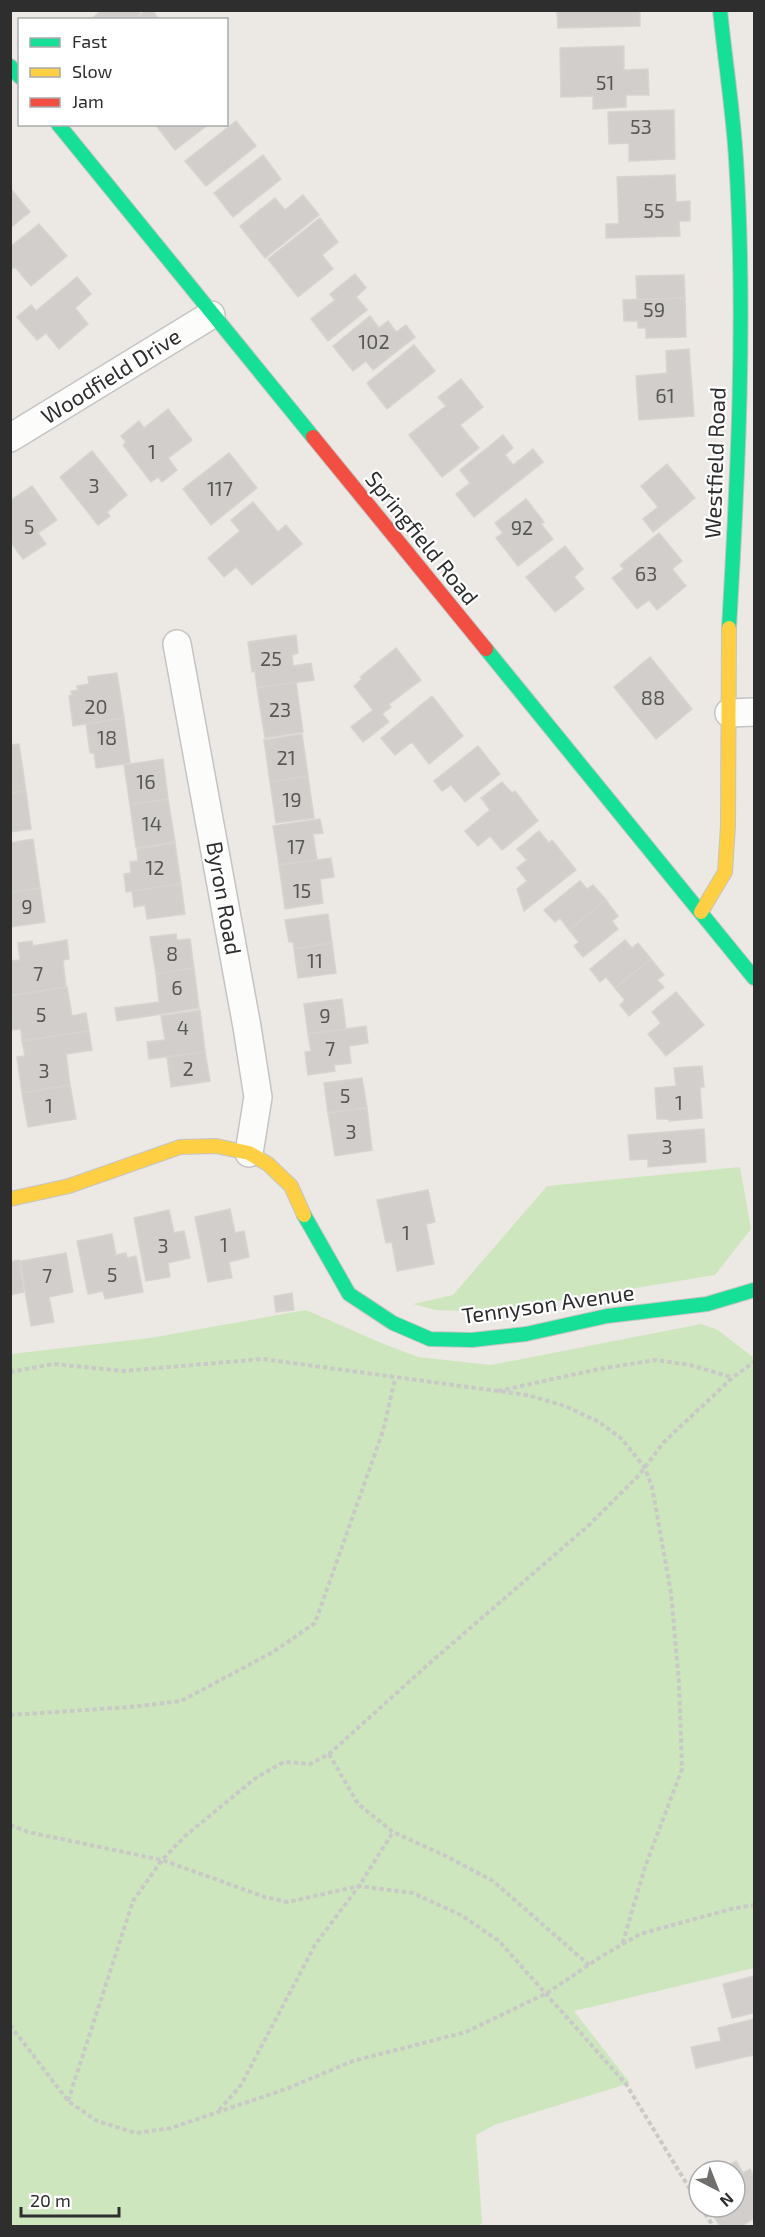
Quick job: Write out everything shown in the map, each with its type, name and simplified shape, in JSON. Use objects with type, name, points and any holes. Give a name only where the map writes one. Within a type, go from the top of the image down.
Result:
[{"type":"street","name":"Westfield Road","points":[[701,912],[725,872],[728,826],[742,712],[729,627],[733,574],[741,326],[736,159],[720,10]]},
{"type":"street","name":"Springfield Road","points":[[60,126],[211,315],[754,978]]},
{"type":"street","name":"Woodfield Drive","points":[[10,438],[211,315]]},
{"type":"street","name":"Byron Road","points":[[177,644],[248,1027],[258,1097],[249,1153]]},
{"type":"street","name":"Tennyson Avenue","points":[[10,1199],[69,1186],[180,1147],[216,1146],[249,1153],[268,1164],[291,1186],[306,1219],[349,1294],[393,1323],[430,1339],[472,1340],[526,1334],[607,1316],[707,1304],[754,1290]]},
{"type":"path","points":[[10,1372],[54,1364],[123,1371],[263,1359],[351,1370],[395,1379],[526,1395],[565,1406],[599,1422],[622,1439],[645,1468],[652,1487],[671,1593],[679,1683],[682,1769],[645,1867],[622,1945]]},
{"type":"path","points":[[496,1391],[598,1369],[656,1360],[690,1365],[732,1378]]},
{"type":"path","points":[[68,2101],[133,1901],[162,1860],[185,1836],[257,1776],[284,1762],[310,1764],[329,1754],[588,1526],[645,1468],[664,1442],[732,1378],[754,1362]]},
{"type":"path","points":[[10,1715],[130,1707],[181,1701],[273,1652],[315,1623],[383,1431],[395,1379]]},
{"type":"path","points":[[329,1754],[358,1804],[393,1832],[447,1856],[493,1881],[589,1965]]},
{"type":"path","points":[[10,1825],[28,1832],[162,1860],[265,1897],[288,1902],[359,1886],[413,1893],[461,1915],[499,1941],[626,2084],[687,2184]]},
{"type":"path","points":[[216,2112],[240,2085],[315,1945],[359,1886],[393,1832]]},
{"type":"path","points":[[10,2025],[68,2101],[97,2121],[136,2133],[171,2128],[286,2089],[353,2061],[466,2032],[547,1993],[640,1934],[754,1905]]},
{"type":"green space","points":[[740,1167],[751,1229],[715,1275],[490,1312],[436,1310],[413,1304],[453,1295],[547,1186]]},
{"type":"green space","points":[[306,1310],[418,1357],[491,1365],[701,1324],[718,1330],[754,1358],[754,1968],[574,2011],[630,2083],[494,2125],[476,2135],[482,2222],[480,2226],[11,2226],[11,1354],[150,1338]]},
{"type":"building","points":[[102,10],[138,10],[141,15],[137,18],[92,18]]},
{"type":"building","points":[[146,10],[152,10],[158,18],[136,18]]},
{"type":"building","points":[[557,10],[640,10],[640,26],[558,28]]},
{"type":"building","points":[[624,46],[624,70],[648,69],[649,95],[626,95],[626,107],[593,109],[593,96],[561,97],[560,48]]},
{"type":"building","points":[[674,110],[675,159],[629,161],[629,143],[609,144],[608,112]]},
{"type":"building","points":[[236,121],[256,146],[206,186],[185,161]]},
{"type":"building","points":[[157,126],[206,126],[175,150]]},
{"type":"building","points":[[263,155],[281,179],[233,217],[214,193]]},
{"type":"building","points":[[675,175],[676,202],[690,201],[690,221],[679,221],[680,236],[606,238],[606,224],[619,224],[617,177]]},
{"type":"building","points":[[10,188],[30,212],[10,228]]},
{"type":"building","points":[[303,195],[319,215],[265,258],[240,226],[275,198],[285,210]]},
{"type":"building","points":[[320,218],[338,242],[322,255],[333,269],[298,297],[268,259]]},
{"type":"building","points":[[39,224],[67,256],[31,286],[15,267],[10,270],[10,247]]},
{"type":"building","points":[[355,274],[366,288],[356,297],[367,310],[328,341],[311,319],[335,300],[330,294]]},
{"type":"building","points":[[684,275],[685,298],[637,300],[636,276]]},
{"type":"building","points":[[77,277],[91,294],[75,308],[88,324],[59,349],[46,333],[37,340],[17,317],[31,305],[36,311]]},
{"type":"building","points":[[685,298],[686,337],[646,338],[646,328],[638,328],[638,321],[624,321],[623,300]]},
{"type":"building","points":[[370,316],[379,328],[388,321],[396,332],[406,325],[415,337],[373,370],[366,361],[353,371],[333,346]]},
{"type":"building","points":[[414,345],[435,371],[387,409],[367,383]]},
{"type":"building","points":[[689,349],[694,416],[639,420],[636,376],[667,373],[666,351]]},
{"type":"building","points":[[461,379],[483,407],[460,425],[479,448],[442,477],[409,435],[446,406],[438,397]]},
{"type":"building","points":[[168,409],[192,440],[168,458],[177,470],[162,482],[158,477],[151,482],[123,445],[126,442],[121,436],[139,421],[144,428]]},
{"type":"building","points":[[503,435],[513,448],[505,455],[513,465],[533,449],[543,462],[474,517],[456,494],[470,483],[460,470]]},
{"type":"building","points":[[92,451],[127,495],[107,512],[110,516],[98,525],[60,477]]},
{"type":"building","points":[[229,453],[257,488],[211,525],[183,489]]},
{"type":"building","points":[[667,464],[695,498],[653,532],[643,519],[658,507],[641,486]]},
{"type":"building","points":[[32,486],[57,520],[38,533],[46,544],[23,559],[10,541],[10,501]]},
{"type":"building","points":[[526,499],[544,522],[541,524],[553,539],[518,566],[496,538],[503,533],[495,523]]},
{"type":"building","points":[[253,502],[278,532],[286,525],[302,544],[252,585],[236,567],[224,577],[208,558],[240,531],[231,520]]},
{"type":"building","points":[[659,533],[682,561],[672,569],[686,586],[657,610],[649,600],[637,609],[612,578],[624,569],[620,565]]},
{"type":"building","points":[[565,546],[583,569],[574,577],[584,589],[555,612],[526,577]]},
{"type":"building","points":[[296,635],[298,653],[292,655],[293,666],[311,663],[314,680],[257,688],[255,671],[252,672],[248,642]]},
{"type":"building","points":[[396,648],[421,680],[389,704],[391,707],[382,714],[389,722],[363,742],[351,727],[373,710],[354,686],[362,679],[360,677]]},
{"type":"building","points":[[650,657],[692,709],[656,739],[614,687]]},
{"type":"building","points":[[117,673],[124,718],[73,726],[69,696],[72,695],[71,691],[78,690],[77,686],[89,684],[88,677]]},
{"type":"building","points":[[296,682],[303,732],[265,738],[257,688]]},
{"type":"building","points":[[432,696],[463,736],[429,764],[412,742],[395,755],[381,738]]},
{"type":"building","points":[[124,718],[130,763],[96,768],[94,753],[90,753],[86,724]]},
{"type":"building","points":[[302,734],[308,776],[270,782],[264,740]]},
{"type":"building","points":[[19,744],[26,791],[10,793],[10,745]]},
{"type":"building","points":[[478,746],[500,774],[465,802],[451,785],[442,791],[434,781]]},
{"type":"building","points":[[163,759],[168,799],[130,805],[124,765]]},
{"type":"building","points":[[308,776],[314,818],[276,823],[270,782]]},
{"type":"building","points":[[502,782],[512,793],[515,791],[538,821],[502,850],[490,836],[478,846],[465,831],[490,810],[481,798]]},
{"type":"building","points":[[26,791],[31,829],[11,832],[10,793]]},
{"type":"building","points":[[168,799],[175,842],[136,848],[130,805]]},
{"type":"building","points":[[320,819],[323,833],[313,834],[317,860],[279,865],[273,826]]},
{"type":"building","points":[[539,831],[549,843],[552,840],[576,870],[524,911],[517,889],[527,881],[517,868],[527,860],[517,849]]},
{"type":"building","points":[[33,839],[40,888],[10,892],[10,843]]},
{"type":"building","points":[[175,843],[181,884],[126,892],[124,874],[131,873],[130,862],[138,861],[137,849]]},
{"type":"building","points":[[331,858],[334,877],[320,879],[323,903],[285,909],[279,865]]},
{"type":"building","points":[[580,881],[587,889],[593,885],[606,900],[569,930],[560,918],[555,922],[544,910]]},
{"type":"building","points":[[181,884],[185,914],[147,919],[145,905],[134,907],[132,891]]},
{"type":"building","points":[[40,888],[45,922],[10,927],[10,892]]},
{"type":"building","points":[[606,900],[618,916],[612,921],[618,929],[583,957],[574,946],[579,942],[569,930]]},
{"type":"building","points":[[328,914],[332,943],[294,949],[293,942],[289,942],[285,920]]},
{"type":"building","points":[[176,934],[177,940],[190,939],[194,968],[156,974],[150,937]]},
{"type":"building","points":[[67,940],[69,959],[63,960],[66,987],[10,996],[10,961],[20,960],[18,943],[32,941],[33,946]]},
{"type":"building","points":[[625,940],[632,948],[638,943],[651,959],[615,988],[606,977],[600,982],[590,969]]},
{"type":"building","points":[[332,943],[336,973],[298,978],[294,949]]},
{"type":"building","points":[[651,959],[664,975],[657,980],[664,987],[629,1016],[620,1005],[625,1000],[615,988]]},
{"type":"building","points":[[194,968],[199,1008],[117,1021],[115,1008],[159,1002],[156,974]]},
{"type":"building","points":[[67,987],[72,1016],[86,1013],[89,1031],[22,1041],[21,1029],[12,1030],[10,996]]},
{"type":"building","points":[[676,992],[704,1025],[666,1056],[648,1034],[661,1023],[652,1012]]},
{"type":"building","points":[[342,999],[346,1029],[308,1034],[304,1004]]},
{"type":"building","points":[[200,1010],[205,1052],[149,1059],[147,1042],[165,1040],[161,1016]]},
{"type":"building","points":[[366,1026],[368,1043],[349,1046],[351,1063],[334,1065],[335,1071],[308,1075],[305,1052],[311,1051],[308,1034]]},
{"type":"building","points":[[89,1031],[92,1050],[66,1054],[70,1085],[22,1093],[17,1057],[25,1056],[22,1041]]},
{"type":"building","points":[[205,1052],[210,1081],[171,1087],[167,1057]]},
{"type":"building","points":[[702,1066],[704,1087],[700,1087],[702,1118],[669,1121],[669,1119],[657,1119],[655,1088],[676,1086],[674,1068]]},
{"type":"building","points":[[362,1078],[367,1108],[328,1113],[324,1083]]},
{"type":"building","points":[[70,1085],[76,1119],[28,1127],[22,1093]]},
{"type":"building","points":[[367,1108],[372,1150],[335,1156],[328,1113]]},
{"type":"building","points":[[704,1129],[706,1162],[648,1167],[648,1159],[630,1160],[628,1135]]},
{"type":"building","points":[[428,1190],[435,1222],[426,1224],[434,1264],[397,1271],[392,1242],[386,1243],[377,1200]]},
{"type":"building","points":[[230,1209],[235,1233],[244,1231],[249,1257],[229,1262],[232,1278],[208,1282],[195,1217]]},
{"type":"building","points":[[169,1210],[174,1233],[184,1231],[190,1258],[168,1263],[170,1277],[146,1281],[134,1218]]},
{"type":"building","points":[[112,1234],[116,1255],[126,1253],[127,1258],[136,1256],[143,1292],[105,1299],[103,1291],[88,1294],[77,1241]]},
{"type":"building","points":[[66,1253],[73,1292],[49,1297],[54,1322],[31,1326],[20,1261]]},
{"type":"building","points":[[19,1260],[24,1292],[10,1295],[10,1262]]},
{"type":"building","points":[[292,1293],[294,1310],[276,1312],[274,1296]]},
{"type":"building","points":[[754,1976],[754,2013],[732,2018],[723,1984]]},
{"type":"building","points":[[754,2019],[754,2055],[696,2068],[691,2047],[721,2041],[718,2028]]},
{"type":"building","points":[[750,2169],[754,2177],[754,2218],[742,2226],[720,2226],[716,2219],[747,2219],[747,2171]]},
{"type":"traffic: fast","points":[[720,10],[735,141],[741,335],[738,453],[729,628]]},
{"type":"traffic: fast","points":[[10,66],[18,75]]},
{"type":"traffic: fast","points":[[60,126],[313,437]]},
{"type":"traffic: fast","points":[[486,649],[754,978]]},
{"type":"traffic: fast","points":[[304,1215],[349,1294],[393,1323],[430,1339],[472,1340],[526,1334],[607,1316],[707,1304],[754,1290]]},
{"type":"traffic: slow","points":[[701,912],[725,872],[728,826],[729,628]]},
{"type":"traffic: slow","points":[[10,1199],[69,1186],[180,1147],[216,1146],[249,1153],[268,1164],[291,1186],[304,1215]]},
{"type":"traffic: jam","points":[[313,437],[486,649]]}]
